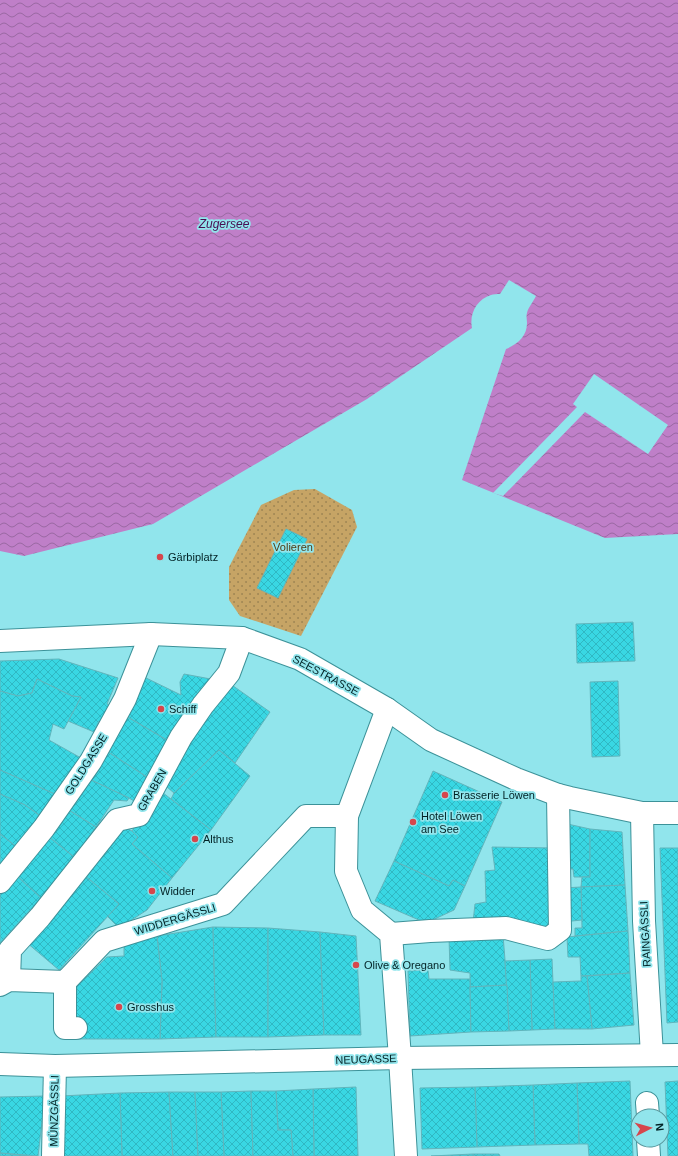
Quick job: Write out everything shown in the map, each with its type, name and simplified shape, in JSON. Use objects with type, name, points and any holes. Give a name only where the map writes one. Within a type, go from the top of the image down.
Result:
[{"type":"street","name":"SEESTRASSE","points":[[0,641],[151,634],[242,638],[300,659],[387,709],[431,740],[516,779],[558,795],[642,813],[678,813]]},
{"type":"street","name":"GOLDGASSE","points":[[0,882],[44,828],[90,761],[125,699],[151,634]]},
{"type":"street","name":"GRABEN","points":[[4,983],[10,950],[40,917],[117,820],[139,815],[181,737],[204,704],[229,673],[242,638]]},
{"type":"street","points":[[387,709],[347,816],[346,871],[362,910],[391,934],[506,928],[548,940],[560,930],[558,795]]},
{"type":"street","name":"RAINGÄSSLI","points":[[642,813],[644,921],[652,1055]]},
{"type":"street","name":"WIDDERGÄSSLI","points":[[65,982],[104,941],[223,904],[306,816],[347,816]]},
{"type":"street","points":[[391,934],[406,1156]]},
{"type":"street","points":[[4,983],[65,982],[65,1028],[76,1028]]},
{"type":"street","name":"NEUGASSE","points":[[0,1064],[55,1066],[400,1058],[678,1055]]},
{"type":"street","name":"MÜNZGÄSSLI","points":[[53,1156],[55,1066]]},
{"type":"green space","name":"Volieren","points":[[315,489],[352,510],[357,527],[301,636],[240,616],[229,600],[229,567],[261,505],[294,490]]},
{"type":"water","name":"Zugersee","points":[[0,0],[678,0],[678,534],[605,538],[462,480],[506,349],[514,345],[524,336],[527,328],[528,311],[536,296],[509,280],[500,294],[493,294],[486,297],[478,304],[473,312],[471,323],[472,328],[367,399],[153,524],[24,556],[0,551]]},
{"type":"pier","points":[[594,374],[668,425],[648,454],[585,412],[503,496],[493,493],[577,407],[573,404]]},
{"type":"building","points":[[286,529],[307,539],[278,598],[257,588]]},
{"type":"building","points":[[633,622],[635,661],[577,663],[576,624]]},
{"type":"building","points":[[59,659],[118,678],[107,704],[113,707],[105,725],[99,721],[94,732],[68,721],[81,697],[72,696],[37,679],[32,693],[18,696],[0,691],[0,661]]},
{"type":"building","name":"Schiff","points":[[184,674],[216,680],[172,743],[124,715],[142,676],[181,695],[180,682]]},
{"type":"building","points":[[37,679],[72,696],[81,697],[64,729],[53,724],[49,740],[81,758],[57,795],[0,770],[0,691],[18,696],[32,693]]},
{"type":"building","points":[[618,681],[620,756],[592,757],[590,682]]},
{"type":"building","points":[[229,683],[270,712],[235,763],[219,750],[174,793],[160,781]]},
{"type":"building","points":[[124,715],[172,743],[153,781],[105,750]]},
{"type":"building","points":[[105,750],[153,781],[139,804],[87,778]]},
{"type":"building","points":[[219,750],[250,776],[211,830],[171,799],[174,793]]},
{"type":"building","points":[[0,770],[57,795],[43,818],[25,805],[0,794]]},
{"type":"building","points":[[433,771],[502,802],[465,886],[453,880],[449,886],[394,861]]},
{"type":"building","points":[[87,778],[129,798],[127,801],[114,800],[96,827],[67,809]]},
{"type":"building","points":[[158,789],[211,830],[172,878],[132,844],[138,837],[132,831]]},
{"type":"building","points":[[0,794],[25,805],[43,818],[18,848],[0,834]]},
{"type":"building","points":[[67,809],[96,827],[74,857],[49,837]]},
{"type":"building","points":[[563,823],[590,829],[590,877],[574,877],[573,869],[563,869]]},
{"type":"building","points":[[121,826],[132,831],[138,837],[132,844],[172,878],[147,910],[119,928],[107,916],[119,904],[84,875]]},
{"type":"building","points":[[590,829],[622,832],[625,885],[581,887],[582,877],[590,877]]},
{"type":"building","points":[[0,834],[18,848],[0,870]]},
{"type":"building","points":[[49,837],[74,857],[41,898],[17,876]]},
{"type":"building","points":[[492,847],[554,848],[555,922],[548,923],[549,926],[524,927],[524,921],[473,922],[475,904],[486,902],[485,871],[495,870]]},
{"type":"building","points":[[660,848],[678,848],[678,1022],[667,1023]]},
{"type":"building","points":[[394,861],[449,886],[453,880],[465,886],[454,910],[426,923],[375,901]]},
{"type":"building","points":[[84,875],[119,904],[59,970],[26,942]]},
{"type":"building","points":[[17,876],[41,898],[0,943],[0,895]]},
{"type":"building","points":[[625,885],[628,931],[575,936],[575,928],[582,928],[581,887]]},
{"type":"building","points":[[581,887],[582,920],[562,922],[563,888]]},
{"type":"building","points":[[213,927],[216,1037],[160,1039],[162,981],[157,936]]},
{"type":"building","points":[[213,927],[268,928],[268,1037],[216,1037]]},
{"type":"building","points":[[268,928],[320,932],[324,1035],[268,1037]]},
{"type":"building","points":[[628,931],[630,973],[581,976],[580,957],[568,957],[567,937]]},
{"type":"building","points":[[320,932],[356,936],[361,1035],[324,1035]]},
{"type":"building","points":[[503,935],[507,985],[470,987],[470,973],[450,970],[449,937]]},
{"type":"building","name":"Grosshus","points":[[157,936],[162,981],[160,1039],[75,1039],[77,986],[107,957],[124,956],[124,942]]},
{"type":"building","points":[[552,959],[555,1029],[532,1030],[530,960]]},
{"type":"building","points":[[530,960],[532,1030],[509,1031],[505,961]]},
{"type":"building","points":[[428,970],[429,979],[470,979],[471,1032],[410,1036],[408,971]]},
{"type":"building","points":[[630,973],[634,1025],[592,1029],[587,976]]},
{"type":"building","points":[[581,976],[587,976],[592,1029],[555,1029],[553,982],[581,981]]},
{"type":"building","points":[[507,985],[509,1031],[471,1032],[470,987]]},
{"type":"building","points":[[630,1081],[630,1148],[633,1148],[633,1156],[589,1156],[588,1144],[579,1144],[577,1083]]},
{"type":"building","points":[[678,1081],[678,1156],[668,1156],[668,1148],[670,1148],[670,1108],[666,1108],[665,1082]]},
{"type":"building","points":[[577,1083],[579,1144],[535,1145],[533,1085]]},
{"type":"building","points":[[533,1085],[535,1145],[477,1147],[475,1087]]},
{"type":"building","points":[[356,1087],[358,1156],[314,1156],[313,1089]]},
{"type":"building","points":[[475,1087],[477,1147],[422,1149],[420,1088]]},
{"type":"building","points":[[313,1089],[314,1156],[293,1156],[291,1130],[278,1130],[276,1091]]},
{"type":"building","points":[[251,1091],[253,1156],[224,1156],[221,1092]]},
{"type":"building","points":[[251,1091],[276,1091],[278,1130],[291,1130],[293,1156],[253,1156]]},
{"type":"building","points":[[169,1092],[173,1156],[122,1156],[120,1093]]},
{"type":"building","points":[[169,1092],[195,1092],[198,1156],[173,1156]]},
{"type":"building","points":[[195,1092],[221,1092],[224,1156],[198,1156]]},
{"type":"building","points":[[120,1093],[122,1156],[60,1156],[61,1096]]},
{"type":"building","points":[[45,1096],[38,1156],[0,1153],[0,1097]]},
{"type":"building","points":[[0,1153],[29,1156],[0,1156]]},
{"type":"building","points":[[473,1154],[499,1154],[500,1156],[473,1156]]},
{"type":"building","points":[[473,1154],[473,1156],[431,1156]]},
{"type":"place","name":"Gärbiplatz","points":[[160,557]]},
{"type":"place","name":"Schiff","points":[[161,709]]},
{"type":"place","name":"Brasserie Löwen","points":[[445,795]]},
{"type":"place","name":"Hotel Löwen am See","points":[[413,822]]},
{"type":"place","name":"Althus","points":[[195,839]]},
{"type":"place","name":"Widder","points":[[152,891]]},
{"type":"place","name":"Olive & Oregano","points":[[356,965]]},
{"type":"place","name":"Grosshus","points":[[119,1007]]}]
